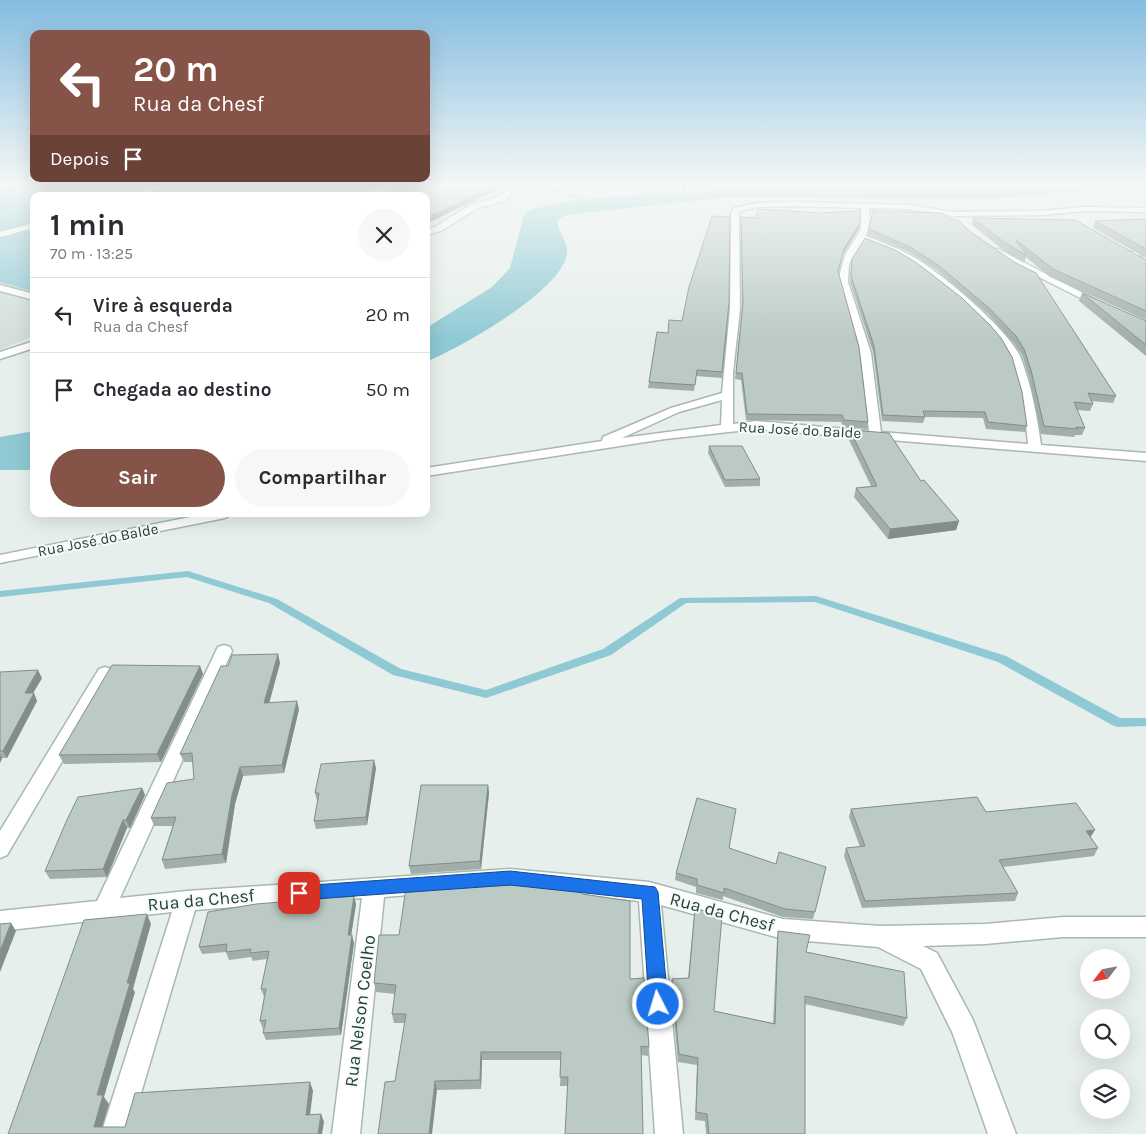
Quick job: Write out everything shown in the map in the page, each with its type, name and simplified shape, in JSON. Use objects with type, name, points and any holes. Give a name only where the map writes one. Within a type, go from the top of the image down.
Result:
[{"type":"street","points":[[727,427],[727,395],[735,309],[735,236]]},
{"type":"street","points":[[875,433],[873,394],[863,341],[843,279],[845,261],[849,252],[863,238],[906,256],[925,268],[961,298],[1000,335],[1014,356],[1030,413],[1035,448]]},
{"type":"street","points":[[986,245],[1026,268],[1110,308]]},
{"type":"street","points":[[1117,249],[1146,264]]},
{"type":"street","points":[[1125,254],[1146,253]]},
{"type":"street","points":[[0,288],[30,297]]},
{"type":"street","points":[[0,356],[30,345]]},
{"type":"street","points":[[592,447],[675,410],[727,395]]},
{"type":"street","name":"Rua José do Balde","points":[[430,471],[509,458],[727,427],[756,425],[875,433],[1146,457]]},
{"type":"street","name":"Rua José do Balde","points":[[0,559],[210,517]]},
{"type":"street","points":[[104,909],[224,652]]},
{"type":"street","points":[[0,849],[105,673]]},
{"type":"street","name":"Rua da Chesf","points":[[0,921],[187,901],[510,878],[650,892],[783,929],[880,937],[903,934],[985,934],[1063,927],[1146,927]]},
{"type":"street","name":"Rua Nelson Coelho","points":[[346,1134],[374,888]]},
{"type":"street","points":[[650,892],[669,1134]]},
{"type":"street","points":[[115,1134],[187,901]]},
{"type":"street","points":[[880,937],[929,961],[964,1029],[1002,1134]]},
{"type":"shaded area","points":[[0,236],[30,236],[30,338],[0,350]]},
{"type":"water","points":[[0,236],[30,236],[30,291],[0,282]]},
{"type":"water","points":[[518,236],[563,236],[567,248],[564,264],[533,298],[486,330],[430,360],[430,326],[492,287],[510,268]]},
{"type":"water","points":[[30,432],[30,470],[0,470],[0,437]]},
{"type":"building","points":[[706,236],[730,236],[729,303],[722,372],[697,370],[695,385],[649,382],[657,332],[668,333],[669,320],[682,321],[689,287]]},
{"type":"building","points":[[741,236],[852,236],[844,249],[838,271],[859,347],[868,422],[844,420],[842,415],[747,414],[742,373],[736,373],[743,303]]},
{"type":"building","points":[[885,236],[977,236],[1014,262],[1036,273],[1116,396],[1088,393],[1093,404],[1074,402],[1085,428],[1044,426],[1031,370],[1024,349],[1016,336],[989,308],[938,265],[910,247]]},
{"type":"building","points":[[996,236],[1103,236],[1146,260],[1146,311],[1053,269],[1016,240],[1027,256]]},
{"type":"building","points":[[1122,236],[1146,236],[1146,249]]},
{"type":"building","points":[[865,238],[895,250],[917,263],[962,298],[990,325],[1001,338],[1012,357],[1022,392],[1027,426],[988,422],[985,412],[923,411],[925,417],[883,415],[874,346],[851,276],[852,259]]},
{"type":"building","points":[[1082,293],[1146,321],[1146,345]]},
{"type":"building","points":[[850,430],[889,433],[921,481],[924,480],[959,521],[890,529],[856,488],[877,486]]},
{"type":"building","points":[[709,446],[742,446],[760,479],[725,480]]},
{"type":"building","points":[[278,654],[264,703],[297,701],[282,765],[240,767],[232,795],[222,854],[162,860],[176,817],[151,818],[167,783],[194,779],[192,753],[180,754],[221,666],[228,666],[232,655]]},
{"type":"building","points":[[112,665],[200,666],[157,754],[59,755]]},
{"type":"building","points":[[38,670],[25,693],[34,693],[3,751],[0,751],[0,672]]},
{"type":"building","points":[[374,760],[366,817],[314,821],[319,793],[315,793],[321,764]]},
{"type":"building","points":[[421,785],[488,785],[480,861],[409,866]]},
{"type":"building","points":[[142,788],[126,820],[123,820],[103,869],[45,871],[78,797]]},
{"type":"building","points":[[977,797],[986,812],[1076,803],[1095,830],[1086,831],[1098,848],[999,860],[1018,893],[865,901],[846,848],[865,846],[851,809]]},
{"type":"building","points":[[697,798],[736,809],[729,848],[776,864],[779,852],[826,867],[815,912],[785,909],[724,888],[724,893],[697,885],[697,879],[676,873]]},
{"type":"building","points":[[478,882],[478,886],[534,885],[534,882],[580,887],[582,894],[630,901],[630,979],[644,978],[649,1047],[641,1046],[643,1134],[565,1134],[568,1077],[560,1077],[561,1052],[481,1052],[480,1080],[435,1081],[429,1134],[378,1134],[385,1082],[395,1081],[406,1014],[392,1014],[396,985],[374,983],[379,935],[399,935],[406,888]]},
{"type":"building","points":[[354,896],[348,935],[352,935],[339,1028],[263,1033],[266,1020],[260,1021],[266,989],[261,989],[269,951],[250,953],[251,949],[226,952],[227,944],[199,947],[208,912],[256,904]]},
{"type":"building","points":[[695,908],[722,916],[714,1011],[775,1024],[778,931],[810,935],[806,952],[904,972],[907,1018],[805,996],[805,1134],[709,1134],[707,1114],[696,1112],[698,1058],[679,1054],[672,979],[689,978]]},
{"type":"building","points":[[147,914],[127,983],[130,983],[97,1095],[103,1095],[94,1127],[125,1127],[135,1093],[310,1082],[306,1115],[321,1114],[318,1134],[8,1134],[84,920]]},
{"type":"building","points":[[11,923],[0,951],[0,924]]},
{"type":"waterway","points":[[0,594],[188,574],[273,601],[397,672],[486,694],[607,652],[684,600],[816,599],[1002,659],[1118,723],[1146,722]]},
{"type":"route","points":[[299,893],[510,878],[650,892],[658,1004]]}]
